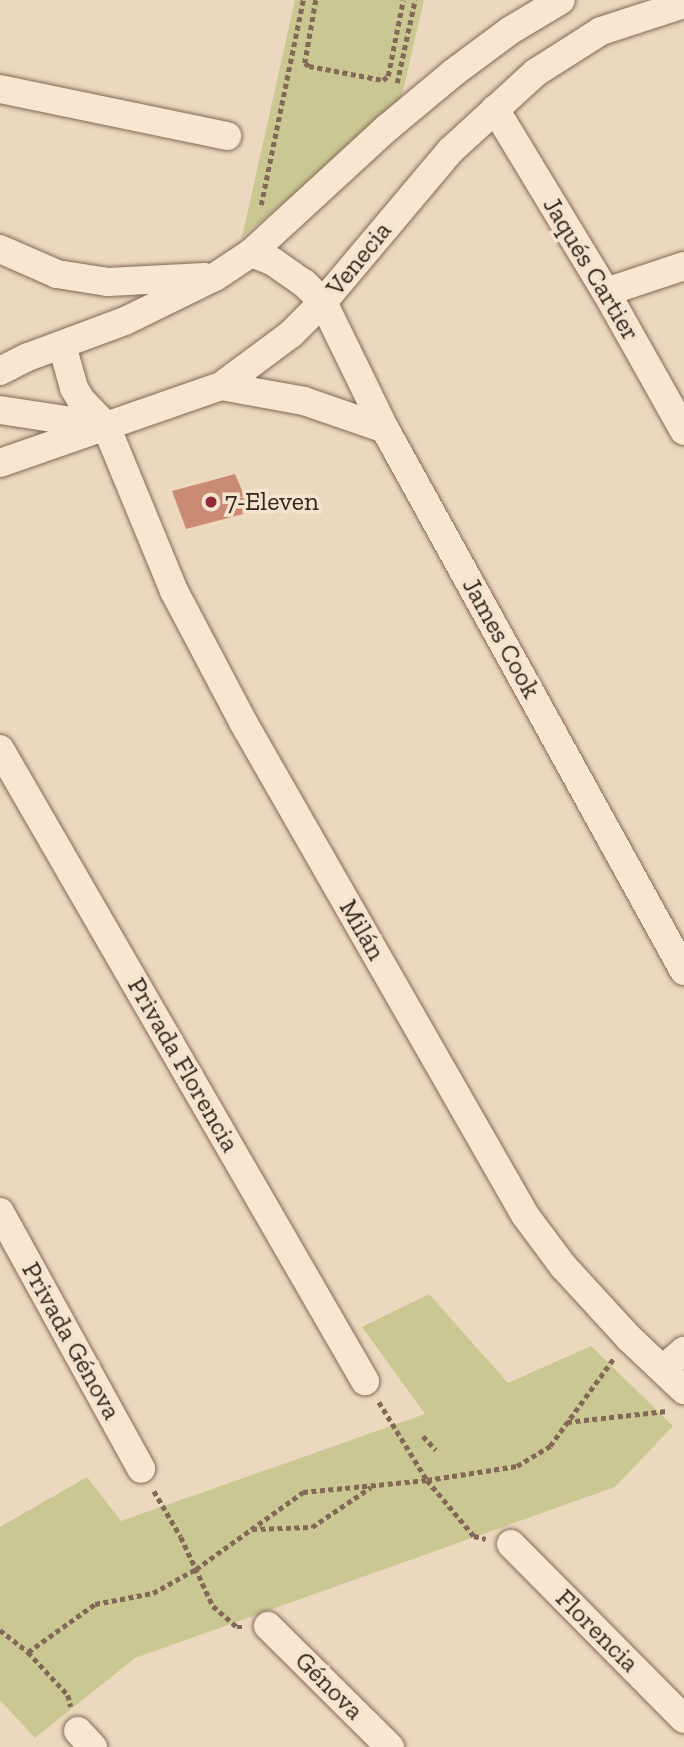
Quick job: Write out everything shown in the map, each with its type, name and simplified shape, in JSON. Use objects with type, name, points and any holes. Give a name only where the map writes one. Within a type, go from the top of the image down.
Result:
[{"type":"street","points":[[0,371],[29,357],[146,312],[215,277],[251,253],[387,128],[511,30],[561,0]]},
{"type":"street","name":"Venecia","points":[[0,463],[221,386],[291,334],[323,302],[450,151],[535,73],[601,31],[684,4]]},
{"type":"street","points":[[0,89],[227,136]]},
{"type":"street","name":"Jaqués Cartier","points":[[495,109],[606,292],[684,431]]},
{"type":"street","points":[[0,249],[57,274],[108,282],[215,277]]},
{"type":"street","points":[[251,253],[272,261],[304,283],[323,302]]},
{"type":"street","points":[[606,292],[684,266]]},
{"type":"street","name":"James Cook","points":[[323,302],[385,429],[684,971]]},
{"type":"street","points":[[62,345],[74,388],[81,400],[106,426]]},
{"type":"street","points":[[0,352],[29,357]]},
{"type":"street","points":[[221,386],[304,401],[385,429]]},
{"type":"street","points":[[0,410],[106,426]]},
{"type":"street","name":"Milán","points":[[106,426],[174,591],[243,722],[519,1203],[563,1266],[629,1338],[663,1370],[677,1400]]},
{"type":"street","name":"Privada Florencia","points":[[0,748],[365,1381]]},
{"type":"street","name":"Privada Génova","points":[[0,1212],[141,1469]]},
{"type":"street","points":[[663,1370],[684,1351]]},
{"type":"street","name":"Florencia","points":[[511,1544],[684,1719]]},
{"type":"street","name":"Génova","points":[[268,1626],[390,1747]]},
{"type":"path","points":[[251,253],[303,0]]},
{"type":"path","points":[[316,0],[305,63],[309,66],[383,79],[388,76],[403,0]]},
{"type":"path","points":[[387,128],[415,0]]},
{"type":"path","points":[[28,1652],[94,1604],[153,1593],[196,1569],[303,1492],[427,1480],[517,1466],[550,1446],[629,1338]]},
{"type":"path","points":[[365,1381],[427,1480],[474,1536],[511,1544]]},
{"type":"path","points":[[566,1423],[677,1400]]},
{"type":"path","points":[[423,1436],[436,1450]]},
{"type":"path","points":[[141,1469],[196,1569],[213,1606],[237,1627],[268,1626]]},
{"type":"path","points":[[251,1529],[312,1527],[374,1485]]},
{"type":"path","points":[[0,1630],[28,1652],[68,1695],[86,1739]]},
{"type":"shaded area","points":[[295,0],[424,0],[399,108],[242,237]]},
{"type":"shaded area","points":[[429,1294],[508,1383],[591,1346],[673,1426],[615,1487],[135,1658],[35,1738],[0,1700],[0,1527],[87,1477],[121,1521],[425,1414],[362,1327]]},
{"type":"building","name":"7-Eleven","points":[[235,474],[251,512],[186,529],[172,491]]},
{"type":"place","name":"7-Eleven","points":[[211,502]]}]
